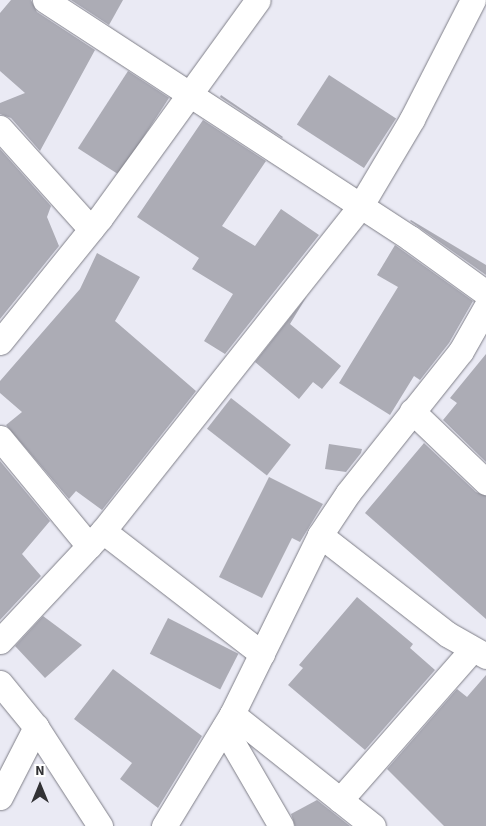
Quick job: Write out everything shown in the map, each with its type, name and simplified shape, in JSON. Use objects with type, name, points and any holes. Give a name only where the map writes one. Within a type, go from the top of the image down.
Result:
[{"type":"street","points":[[45,0],[361,205],[486,293]]},
{"type":"street","points":[[0,342],[91,229],[258,0]]},
{"type":"street","points":[[0,641],[96,539],[361,205],[412,119],[473,0]]},
{"type":"street","points":[[0,128],[91,229]]},
{"type":"street","points":[[164,826],[228,721],[320,535],[412,411],[461,351],[486,307]]},
{"type":"street","points":[[412,411],[486,482]]},
{"type":"street","points":[[0,438],[96,539],[262,654]]},
{"type":"street","points":[[320,535],[479,653],[340,800]]},
{"type":"street","points":[[0,684],[36,728],[100,826]]},
{"type":"street","points":[[228,721],[340,800],[373,826]]},
{"type":"street","points":[[228,721],[281,826]]},
{"type":"street","points":[[0,798],[36,728]]},
{"type":"building","points":[[11,0],[31,0],[37,12],[95,50],[40,151],[11,118],[0,114],[0,103],[25,93],[0,71],[0,13]]},
{"type":"building","points":[[71,0],[123,0],[109,25]]},
{"type":"building","points":[[128,71],[169,98],[119,175],[78,148]]},
{"type":"building","points":[[329,75],[396,119],[364,168],[297,124]]},
{"type":"building","points":[[221,95],[283,137],[220,97]]},
{"type":"building","points":[[203,120],[266,161],[222,226],[255,246],[281,209],[319,235],[225,354],[204,341],[233,294],[192,269],[199,258],[137,217]]},
{"type":"building","points":[[0,149],[51,206],[47,217],[59,246],[0,319]]},
{"type":"building","points":[[410,221],[486,265],[486,275]]},
{"type":"building","points":[[395,245],[473,301],[449,343],[420,380],[414,376],[390,415],[339,383],[398,287],[377,275]]},
{"type":"building","points":[[97,253],[140,277],[115,321],[196,391],[102,510],[76,491],[69,499],[6,425],[22,412],[0,393],[0,381],[80,289]]},
{"type":"building","points":[[307,296],[290,324],[341,366],[322,389],[313,382],[299,399],[255,362]]},
{"type":"building","points":[[486,354],[486,462],[443,420],[457,403],[450,398]]},
{"type":"building","points":[[231,398],[291,445],[267,476],[207,429]]},
{"type":"building","points":[[424,443],[476,492],[486,496],[486,619],[365,513]]},
{"type":"building","points":[[329,444],[362,449],[346,472],[325,469]]},
{"type":"building","points":[[0,461],[50,521],[22,554],[41,576],[0,620]]},
{"type":"building","points":[[269,477],[323,504],[300,542],[292,538],[262,598],[219,577]]},
{"type":"building","points":[[357,597],[413,644],[410,648],[435,670],[365,750],[288,685],[303,668],[299,665]]},
{"type":"building","points":[[43,616],[82,645],[45,678],[15,646]]},
{"type":"building","points":[[168,618],[238,654],[220,690],[150,654]]},
{"type":"building","points":[[113,669],[202,736],[158,808],[120,779],[132,763],[74,719]]},
{"type":"building","points":[[486,675],[486,826],[444,826],[387,769],[457,689],[467,697]]},
{"type":"building","points":[[317,800],[350,826],[295,826],[291,814]]}]
